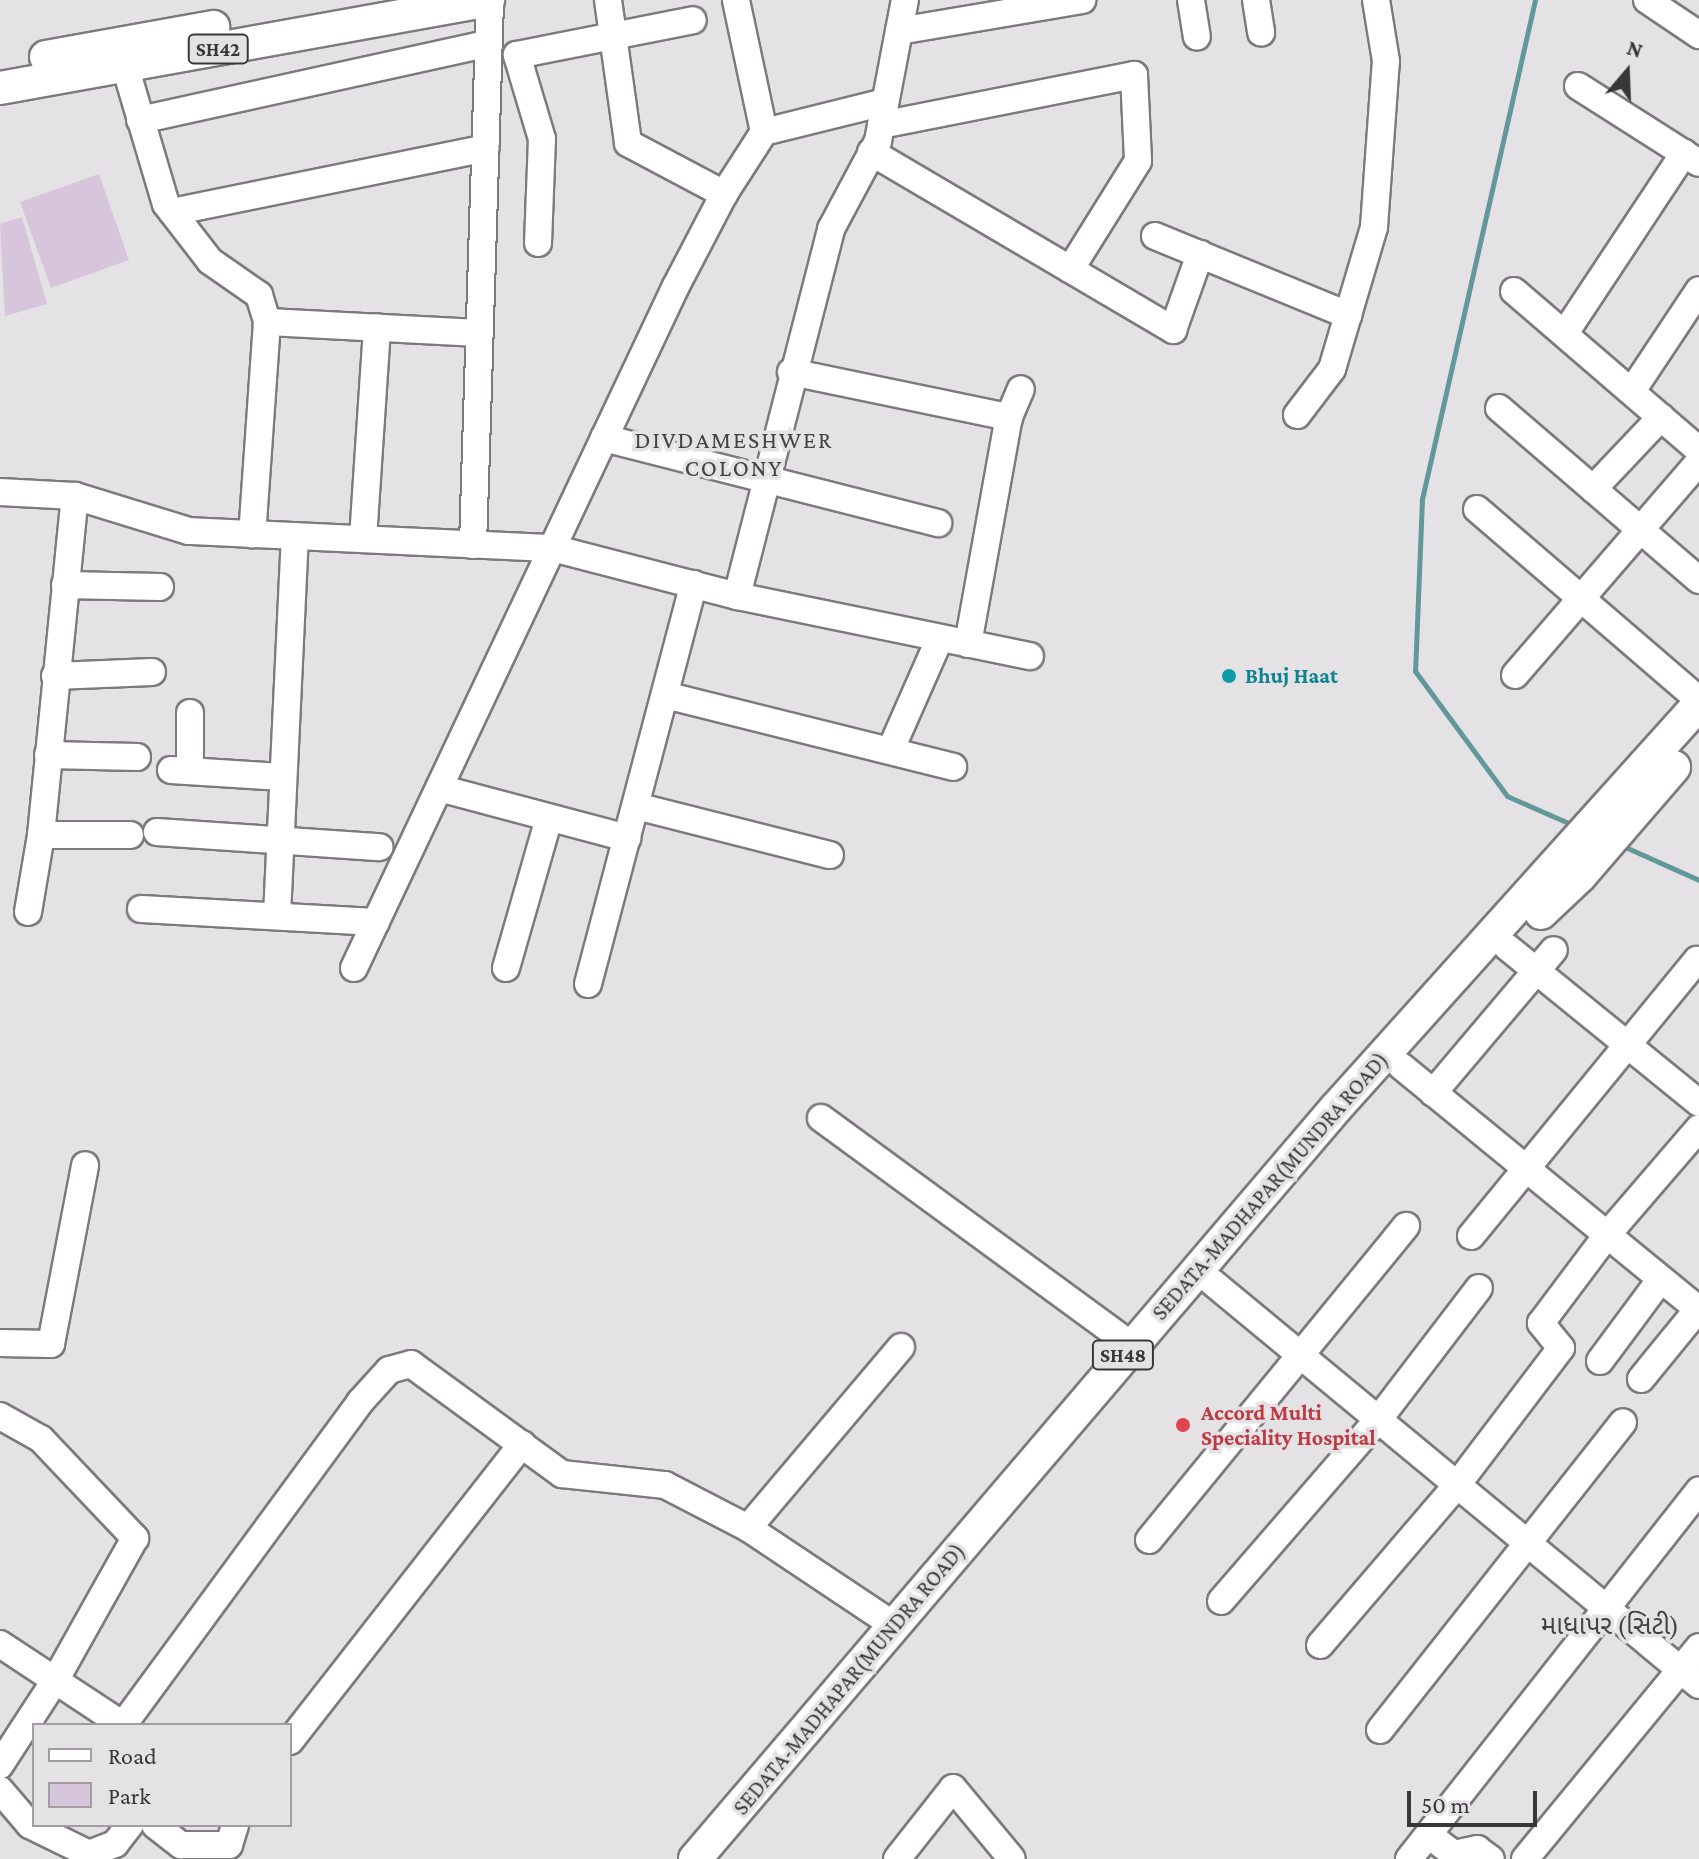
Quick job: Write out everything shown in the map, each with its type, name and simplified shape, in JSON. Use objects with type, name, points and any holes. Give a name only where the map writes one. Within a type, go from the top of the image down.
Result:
[{"type":"main road","name":"SH42","points":[[0,65],[364,0]]},
{"type":"main road","name":"SH42","points":[[0,88],[125,66],[414,7],[489,0]]},
{"type":"main road","name":"SEDATA-MADHAPAR(MUNDRA ROAD)","points":[[721,1859],[1212,1282],[1507,947],[1633,797],[1699,702]]},
{"type":"main road","name":"SEDATA-MADHAPAR(MUNDRA ROAD)","points":[[1633,797],[1699,737]]},
{"type":"main road","name":"SEDATA-MADHAPAR(MUNDRA ROAD)","points":[[695,1859],[1336,1108],[1572,869]]},
{"type":"street","points":[[473,545],[489,0]]},
{"type":"street","points":[[608,0],[628,143],[724,194]]},
{"type":"street","points":[[354,968],[604,438],[724,194],[764,132],[736,0]]},
{"type":"street","points":[[737,596],[791,372],[831,229],[871,152],[883,114],[905,0]]},
{"type":"street","points":[[899,31],[1082,0]]},
{"type":"street","points":[[1191,0],[1197,37]]},
{"type":"street","points":[[1256,0],[1261,33]]},
{"type":"street","points":[[1297,415],[1332,369],[1374,227],[1386,61],[1376,0]]},
{"type":"street","points":[[1647,0],[1699,35]]},
{"type":"street","points":[[538,243],[542,139],[517,55],[693,20]]},
{"type":"street","points":[[140,120],[489,43]]},
{"type":"street","points":[[125,66],[172,212],[210,261],[259,295],[267,322],[252,534]]},
{"type":"street","points":[[764,132],[1134,75],[1138,161],[1070,270]]},
{"type":"street","points":[[1565,333],[1692,158],[1578,86]]},
{"type":"street","points":[[172,212],[486,148]]},
{"type":"street","points":[[871,152],[1173,330],[1200,254]]},
{"type":"street","points":[[1155,236],[1348,315]]},
{"type":"street","points":[[1514,291],[1699,450]]},
{"type":"street","points":[[1632,391],[1696,302]]},
{"type":"street","points":[[267,322],[480,333]]},
{"type":"street","points":[[363,539],[377,327]]},
{"type":"street","points":[[791,372],[1009,417]]},
{"type":"street","points":[[968,644],[1009,417],[1021,389]]},
{"type":"street","points":[[1499,408],[1699,580]]},
{"type":"street","points":[[1593,489],[1661,417]]},
{"type":"street","points":[[604,438],[938,523]]},
{"type":"street","points":[[1515,675],[1699,462]]},
{"type":"street","points":[[0,492],[75,496],[189,531],[552,548],[737,596],[1030,656]]},
{"type":"street","points":[[28,912],[41,835],[75,496]]},
{"type":"street","points":[[1477,509],[1699,702]]},
{"type":"street","points":[[277,916],[295,536]]},
{"type":"street","points":[[588,984],[694,584]]},
{"type":"street","points":[[65,585],[160,587]]},
{"type":"street","points":[[891,749],[940,638]]},
{"type":"street","points":[[55,676],[152,672]]},
{"type":"street","points":[[665,695],[891,749],[953,767]]},
{"type":"street","points":[[190,713],[180,770],[282,777]]},
{"type":"street","points":[[48,755],[137,757]]},
{"type":"street","points":[[439,788],[627,838]]},
{"type":"street","points":[[636,806],[830,855]]},
{"type":"street","points":[[506,968],[549,818]]},
{"type":"street","points":[[157,832],[379,847]]},
{"type":"street","points":[[41,835],[130,835]]},
{"type":"street","points":[[141,909],[376,922]]},
{"type":"street","points":[[1507,947],[1699,1103]]},
{"type":"street","points":[[1433,1093],[1554,950]]},
{"type":"street","points":[[1471,1236],[1697,960]]},
{"type":"street","points":[[1401,1066],[1699,1309],[1641,1379]]},
{"type":"street","points":[[821,1118],[1131,1345]]},
{"type":"street","points":[[1320,1645],[1457,1485],[1561,1348],[1541,1323],[1607,1235],[1699,1128]]},
{"type":"street","points":[[0,1343],[51,1344],[85,1165]]},
{"type":"street","points":[[1149,1540],[1406,1226]]},
{"type":"street","points":[[1600,1361],[1661,1279]]},
{"type":"street","points":[[1212,1282],[1457,1485],[1527,1548],[1607,1608],[1690,1677]]},
{"type":"street","points":[[1221,1601],[1378,1420],[1479,1288]]},
{"type":"street","points":[[748,1528],[901,1347]]},
{"type":"street","points":[[124,1723],[389,1370],[411,1364],[562,1474],[665,1485],[748,1528],[895,1626]]},
{"type":"street","points":[[0,1416],[41,1439],[135,1538],[32,1723]]},
{"type":"street","points":[[1380,1730],[1527,1548],[1623,1422]]},
{"type":"street","points":[[292,1738],[522,1444]]},
{"type":"street","points":[[1409,1859],[1699,1491]]},
{"type":"street","points":[[0,1644],[120,1723]]},
{"type":"street","points":[[1525,1859],[1690,1677],[1699,1647]]},
{"type":"street","points":[[0,1765],[29,1729]]},
{"type":"street","points":[[897,1859],[953,1788],[1012,1859]]},
{"type":"street","points":[[0,1790],[32,1826]]},
{"type":"street","points":[[34,1827],[89,1854],[115,1844],[128,1827]]},
{"type":"street","points":[[158,1827],[181,1845],[229,1845],[234,1827]]},
{"type":"street","points":[[1430,1836],[1454,1854],[1477,1849],[1491,1859]]},
{"type":"green space","points":[[99,174],[129,260],[51,288],[20,202]]},
{"type":"green space","points":[[22,217],[47,304],[5,316],[0,224]]},
{"type":"waterway","points":[[1535,0],[1422,499],[1415,671],[1507,796],[1573,825]]},
{"type":"waterway","points":[[1623,846],[1699,880]]},
{"type":"place","name":"Bhuj Haat","points":[[1229,676]]},
{"type":"place","name":"Accord Multi Speciality Hospital","points":[[1183,1425]]},
{"type":"district","name":"DIVDAMESHWER COLONY","points":[[734,454]]},
{"type":"district","name":"માધાપર (સિટી)","points":[[1610,1626]]}]
